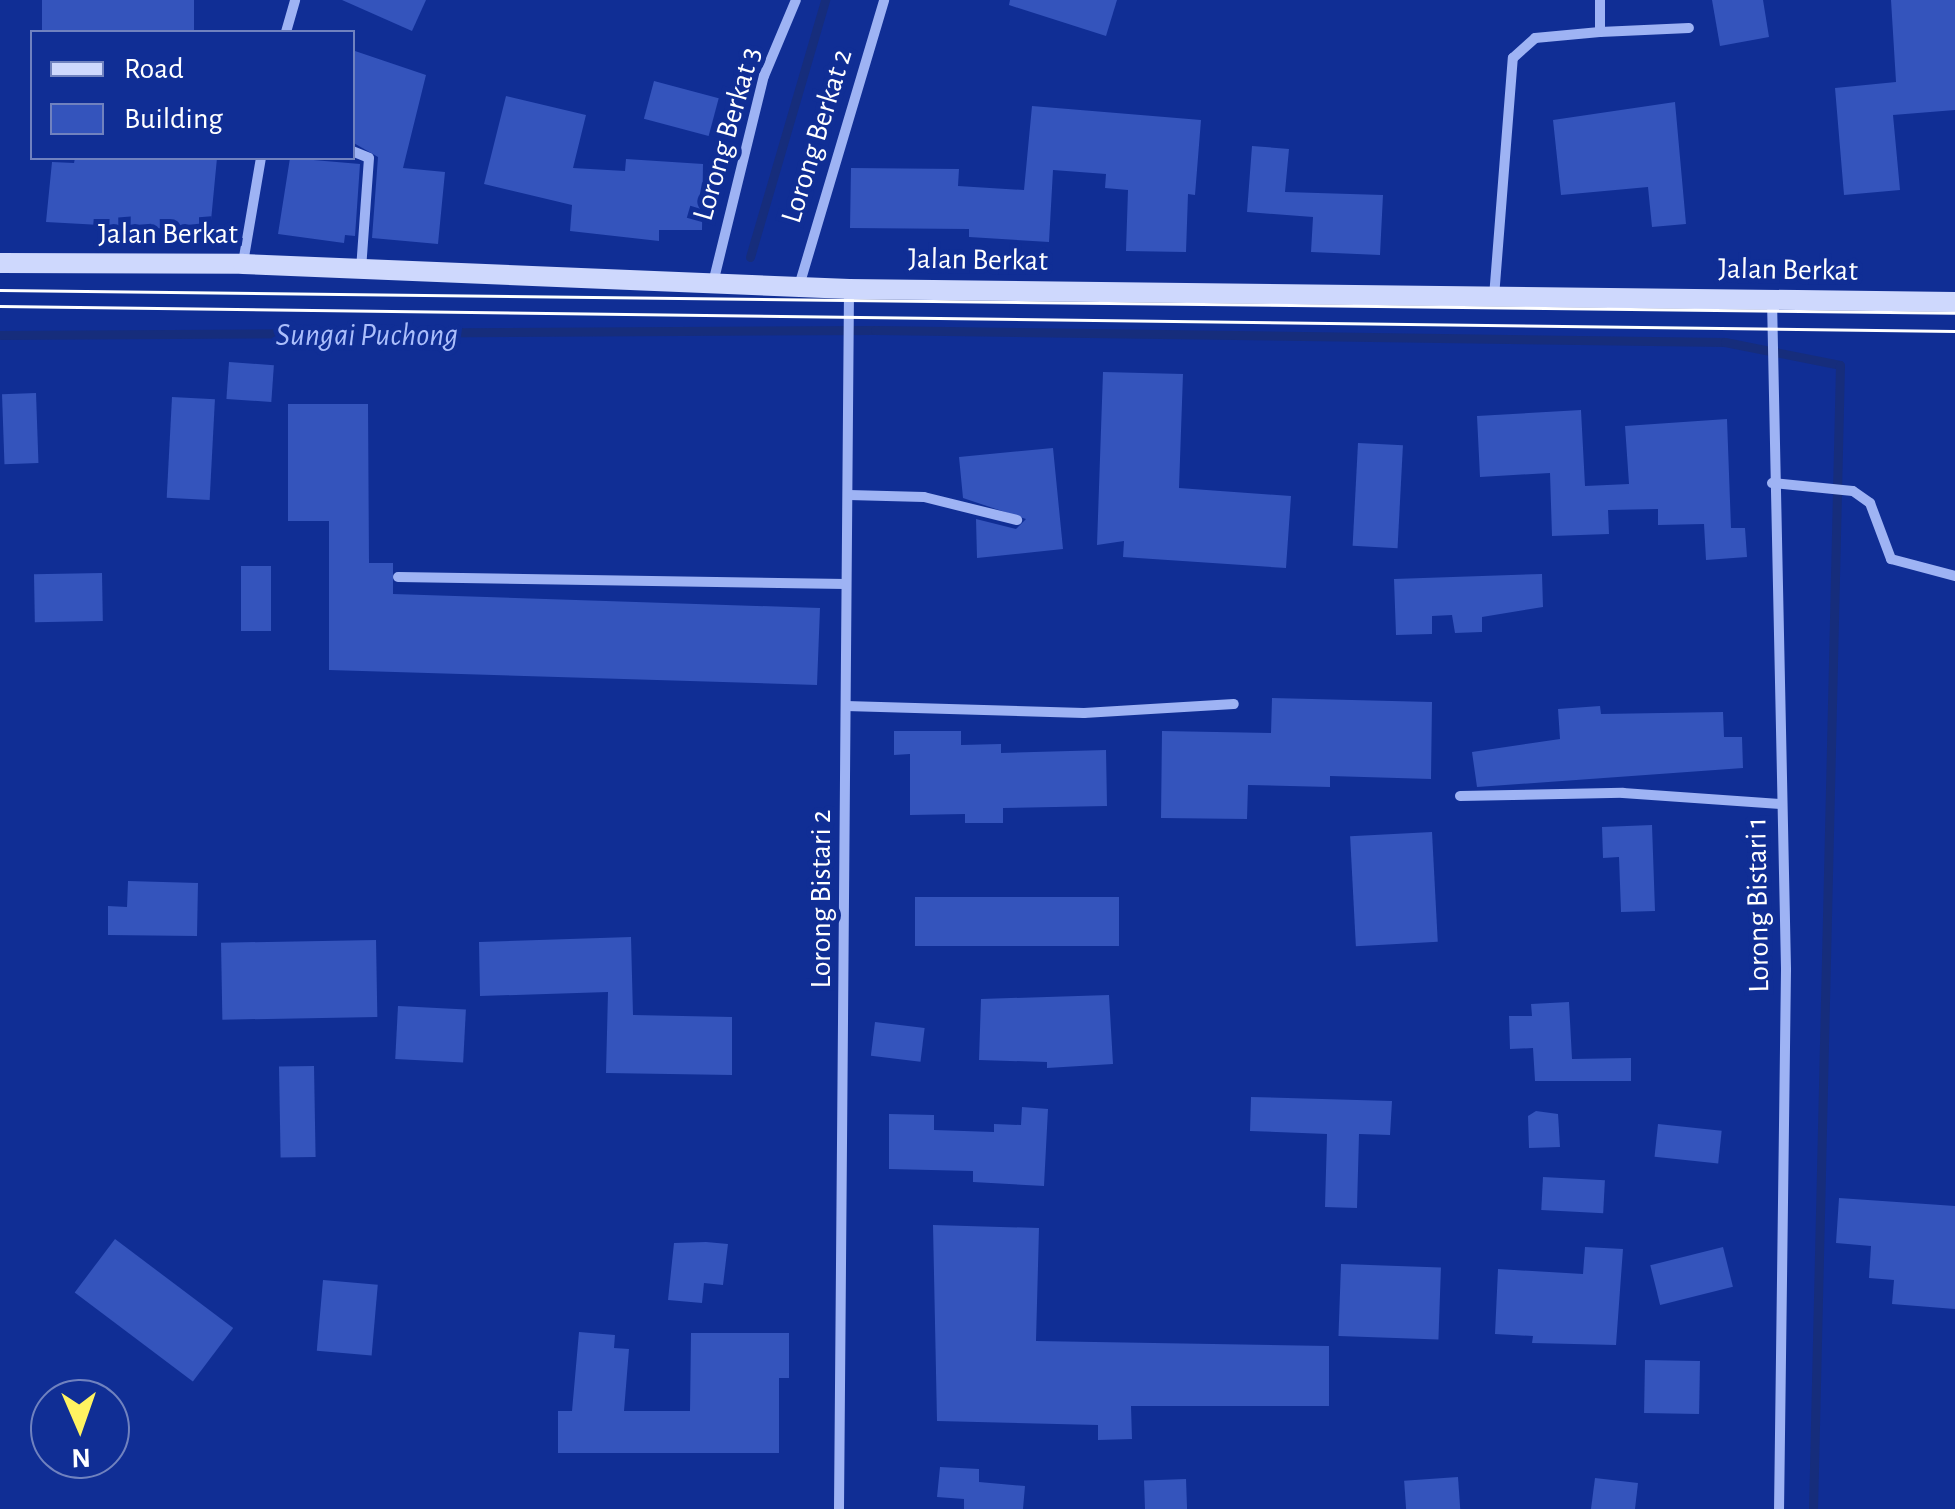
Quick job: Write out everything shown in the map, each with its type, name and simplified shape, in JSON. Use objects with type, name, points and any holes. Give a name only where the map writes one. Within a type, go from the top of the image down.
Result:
[{"type":"street","points":[[287,30],[295,0]]},
{"type":"street","name":"Lorong Berkat 3","points":[[712,284],[764,76],[796,0]]},
{"type":"street","name":"Lorong Berkat 2","points":[[798,287],[884,0]]},
{"type":"street","points":[[1600,0],[1600,32]]},
{"type":"street","points":[[1494,297],[1514,58],[1536,38],[1689,28]]},
{"type":"street","points":[[355,152],[369,158],[361,270]]},
{"type":"street","points":[[243,264],[261,160]]},
{"type":"street","name":"Jalan Berkat","points":[[0,263],[243,264],[849,289],[1955,302]]},
{"type":"street","name":"Lorong Bistari 2","points":[[839,1509],[846,584],[852,365],[849,289]]},
{"type":"street","name":"Lorong Bistari 1","points":[[1772,300],[1772,484],[1786,970],[1779,1509]]},
{"type":"street","points":[[1772,484],[1854,492],[1870,503],[1891,559],[1955,576]]},
{"type":"street","points":[[848,494],[924,497],[1017,520]]},
{"type":"street","points":[[398,577],[846,584]]},
{"type":"street","points":[[846,706],[1084,712],[1234,704]]},
{"type":"street","points":[[1460,796],[1623,794],[1781,804]]},
{"type":"building","points":[[42,0],[194,0],[194,30],[42,30]]},
{"type":"building","points":[[342,0],[426,0],[412,31]]},
{"type":"building","points":[[1010,0],[1117,0],[1106,36],[1009,5]]},
{"type":"building","points":[[1712,0],[1763,0],[1769,37],[1720,46]]},
{"type":"building","points":[[1891,0],[1955,0],[1955,110],[1893,115],[1900,190],[1844,195],[1835,88],[1896,82]]},
{"type":"building","points":[[355,51],[426,75],[403,168],[445,172],[438,244],[372,238],[378,157],[355,144]]},
{"type":"building","points":[[654,81],[719,98],[709,136],[644,119]]},
{"type":"building","points":[[506,96],[586,115],[573,168],[625,171],[626,159],[703,164],[702,230],[659,230],[659,241],[570,231],[572,205],[484,184]]},
{"type":"building","points":[[1675,102],[1686,224],[1652,227],[1648,187],[1561,195],[1553,120]]},
{"type":"building","points":[[1032,106],[1201,120],[1195,195],[1188,194],[1186,252],[1126,251],[1128,190],[1105,188],[1106,174],[1053,170],[1049,242],[969,237],[969,229],[850,228],[851,168],[959,169],[958,186],[1024,190]]},
{"type":"building","points":[[1252,146],[1289,149],[1285,192],[1383,195],[1380,255],[1311,252],[1313,217],[1247,212]]},
{"type":"building","points":[[217,160],[210,231],[46,222],[52,162]]},
{"type":"building","points":[[290,160],[360,164],[355,236],[345,235],[344,243],[278,234]]},
{"type":"building","points":[[229,362],[274,365],[271,402],[226,399]]},
{"type":"building","points":[[1103,372],[1183,374],[1179,488],[1291,496],[1286,568],[1123,557],[1124,541],[1097,545]]},
{"type":"building","points":[[36,393],[38,463],[4,464],[2,394]]},
{"type":"building","points":[[172,397],[215,399],[210,500],[167,498]]},
{"type":"building","points":[[288,404],[368,404],[369,563],[393,563],[393,594],[820,608],[817,685],[329,670],[329,521],[288,521]]},
{"type":"building","points":[[1581,410],[1585,486],[1629,484],[1625,426],[1727,419],[1731,528],[1745,528],[1747,557],[1706,560],[1704,524],[1658,525],[1658,509],[1608,510],[1609,534],[1552,536],[1550,473],[1480,477],[1477,416]]},
{"type":"building","points":[[1358,443],[1403,445],[1398,548],[1353,546]]},
{"type":"building","points":[[1053,448],[1063,549],[977,558],[976,519],[1016,529],[1026,519],[963,498],[959,457]]},
{"type":"building","points":[[241,566],[271,566],[271,631],[241,631]]},
{"type":"building","points":[[102,573],[103,621],[35,622],[34,574]]},
{"type":"building","points":[[1542,574],[1543,607],[1482,617],[1482,632],[1455,633],[1452,615],[1432,616],[1432,634],[1396,635],[1394,579]]},
{"type":"building","points":[[1272,698],[1432,702],[1431,779],[1330,776],[1330,787],[1248,785],[1247,819],[1161,818],[1162,731],[1271,733]]},
{"type":"building","points":[[1600,706],[1601,714],[1723,712],[1724,737],[1742,737],[1743,768],[1477,787],[1472,752],[1560,739],[1558,709]]},
{"type":"building","points":[[894,731],[961,731],[961,745],[1001,744],[1001,753],[1106,750],[1107,806],[1003,808],[1003,823],[965,823],[965,814],[910,815],[910,754],[894,755]]},
{"type":"building","points":[[1652,825],[1655,911],[1621,912],[1619,857],[1603,858],[1602,827]]},
{"type":"building","points":[[1432,832],[1438,942],[1356,946],[1350,836]]},
{"type":"building","points":[[128,881],[198,883],[197,936],[108,935],[108,906],[127,907]]},
{"type":"building","points":[[915,897],[1119,897],[1119,946],[915,946]]},
{"type":"building","points":[[631,937],[633,1015],[732,1017],[732,1075],[606,1073],[608,992],[480,996],[479,942]]},
{"type":"building","points":[[376,940],[377,1017],[222,1020],[221,943]]},
{"type":"building","points":[[1109,995],[1113,1064],[1047,1068],[1047,1062],[979,1060],[981,999]]},
{"type":"building","points":[[1569,1002],[1572,1059],[1631,1058],[1631,1081],[1535,1081],[1533,1048],[1510,1049],[1509,1016],[1532,1016],[1531,1004]]},
{"type":"building","points":[[398,1006],[466,1010],[463,1062],[395,1059]]},
{"type":"building","points":[[875,1022],[925,1028],[920,1062],[871,1056]]},
{"type":"building","points":[[314,1066],[316,1157],[281,1158],[279,1067]]},
{"type":"building","points":[[1251,1097],[1392,1101],[1390,1135],[1359,1134],[1357,1208],[1325,1207],[1327,1134],[1250,1131]]},
{"type":"building","points":[[1022,1107],[1048,1109],[1044,1186],[973,1182],[973,1171],[889,1169],[889,1114],[934,1115],[934,1130],[994,1132],[994,1124],[1021,1125]]},
{"type":"building","points":[[1536,1111],[1558,1114],[1560,1147],[1529,1148],[1528,1116]]},
{"type":"building","points":[[1658,1124],[1722,1131],[1718,1164],[1655,1157]]},
{"type":"building","points":[[1543,1177],[1605,1180],[1603,1213],[1541,1210]]},
{"type":"building","points":[[1839,1198],[1955,1206],[1955,1309],[1892,1304],[1894,1280],[1869,1278],[1871,1246],[1836,1243]]},
{"type":"building","points":[[933,1225],[1039,1228],[1036,1341],[1329,1346],[1329,1406],[1131,1406],[1132,1439],[1098,1440],[1098,1425],[937,1421]]},
{"type":"building","points":[[115,1239],[233,1328],[193,1382],[75,1293]]},
{"type":"building","points":[[674,1243],[728,1244],[723,1285],[704,1283],[702,1303],[668,1300]]},
{"type":"building","points":[[1585,1247],[1623,1249],[1616,1345],[1532,1343],[1533,1336],[1495,1334],[1498,1269],[1583,1274]]},
{"type":"building","points":[[1723,1247],[1733,1287],[1660,1305],[1650,1265]]},
{"type":"building","points":[[1341,1264],[1441,1267],[1438,1339],[1338,1336]]},
{"type":"building","points":[[323,1280],[378,1285],[372,1356],[317,1351]]},
{"type":"building","points":[[579,1332],[615,1335],[614,1348],[629,1349],[624,1411],[690,1411],[691,1333],[789,1333],[789,1378],[779,1378],[779,1453],[558,1453],[558,1411],[572,1411]]},
{"type":"building","points":[[1645,1360],[1700,1361],[1699,1414],[1644,1413]]},
{"type":"building","points":[[940,1467],[979,1469],[979,1482],[1025,1486],[1023,1509],[964,1509],[964,1499],[937,1497]]},
{"type":"building","points":[[1458,1477],[1460,1509],[1406,1509],[1404,1481]]},
{"type":"building","points":[[1595,1478],[1638,1483],[1635,1509],[1591,1509]]},
{"type":"building","points":[[1186,1479],[1187,1509],[1145,1509],[1144,1480]]},
{"type":"waterway","name":"Sungai Puchong","points":[[750,257],[825,0]]},
{"type":"waterway","points":[[0,335],[875,330],[1725,342],[1840,365],[1813,1509]]},
{"type":"tram line","points":[[0,290],[1955,313]]},
{"type":"tram line","points":[[0,306],[1955,331]]}]
